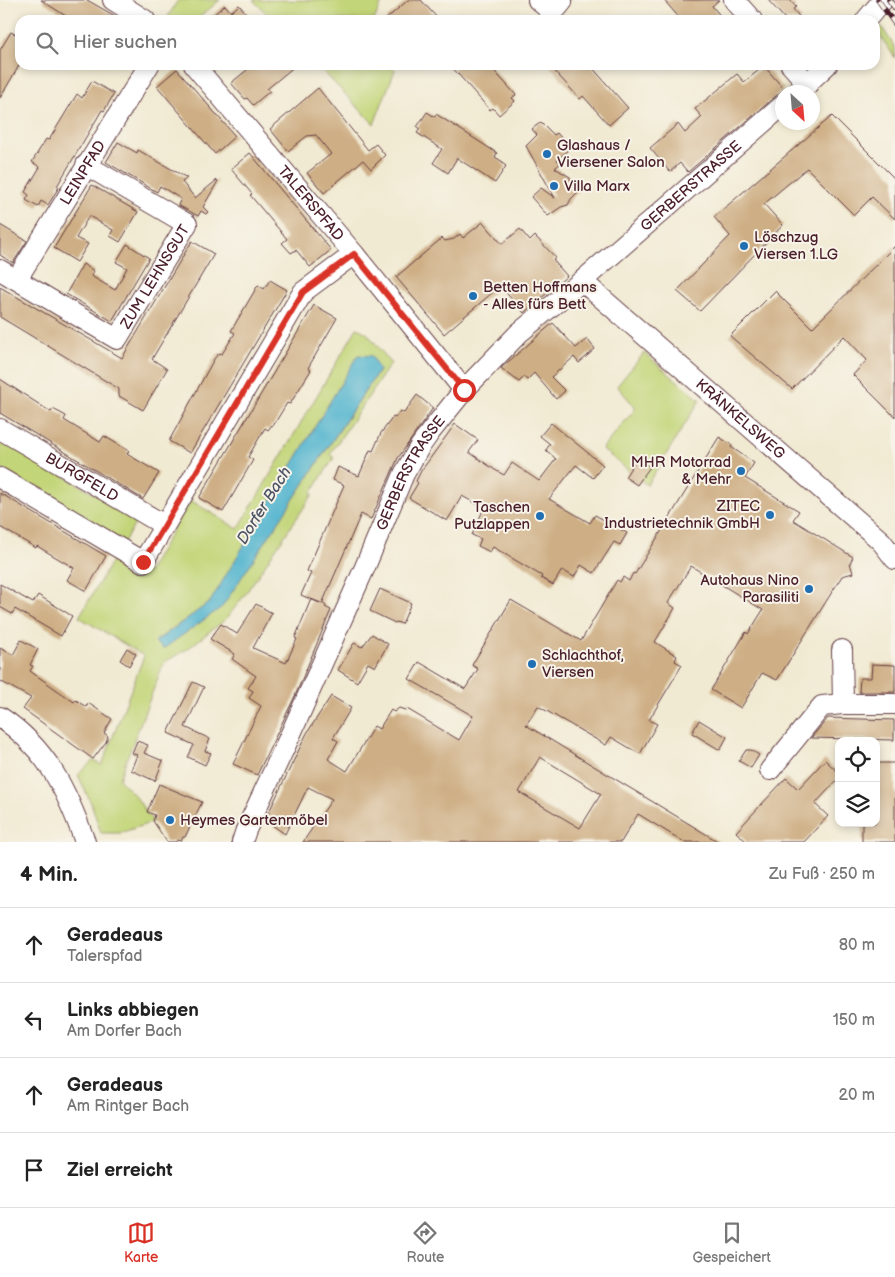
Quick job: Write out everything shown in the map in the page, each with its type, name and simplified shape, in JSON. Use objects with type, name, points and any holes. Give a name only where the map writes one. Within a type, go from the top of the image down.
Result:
[{"type":"street","points":[[113,0],[137,15]]},
{"type":"street","points":[[538,0],[551,11],[557,8],[562,2],[561,0]]},
{"type":"street","points":[[734,0],[748,15]]},
{"type":"street","points":[[870,15],[883,0]]},
{"type":"street","name":"LEINPFAD","points":[[8,275],[86,165],[146,70]]},
{"type":"street","name":"TALERSPFAD","points":[[198,70],[354,254],[464,390]]},
{"type":"street","points":[[794,70],[801,85]]},
{"type":"street","points":[[806,85],[822,70]]},
{"type":"street","name":"GERBERSTRASSE","points":[[242,842],[365,567],[404,474],[419,448],[464,390],[519,333],[582,281],[775,112]]},
{"type":"street","name":"ZUM LEHNSGUT","points":[[8,275],[117,339],[187,224],[86,165]]},
{"type":"street","points":[[0,478],[143,562],[303,292],[354,254]]},
{"type":"street","name":"KRÄNKELSWEG","points":[[582,281],[881,541],[895,559]]},
{"type":"street","name":"BURGFELD","points":[[0,429],[164,526]]},
{"type":"street","points":[[842,650],[844,704]]},
{"type":"street","points":[[770,770],[822,706],[895,704]]},
{"type":"street","points":[[0,717],[29,742],[58,778],[73,809],[85,842]]},
{"type":"green space","points":[[178,0],[220,0],[202,15],[169,15]]},
{"type":"green space","points":[[253,0],[383,0],[376,15],[268,15]]},
{"type":"green space","points":[[881,26],[895,47],[895,58],[880,36]]},
{"type":"green space","points":[[322,70],[395,70],[374,124]]},
{"type":"green space","points":[[357,328],[367,333],[391,363],[330,454],[334,458],[311,493],[313,494],[244,596],[226,619],[186,650],[164,662],[119,779],[136,797],[153,822],[120,833],[101,833],[91,803],[78,775],[93,760],[102,765],[144,656],[79,617],[116,554],[148,572],[190,500],[238,529]],"holes":[[[358,355],[372,357],[379,371],[222,607],[163,649],[155,641],[210,602]]]},
{"type":"green space","points":[[644,353],[700,400],[647,485],[602,449],[636,408],[617,386]]},
{"type":"green space","points":[[0,439],[138,519],[124,542],[0,468]]},
{"type":"water","points":[[358,355],[372,356],[379,370],[222,607],[163,649],[155,642],[210,602]]},
{"type":"building","points":[[41,0],[87,0],[113,15],[64,15]]},
{"type":"building","points":[[408,0],[421,0],[434,15],[391,15]]},
{"type":"building","points":[[664,0],[719,0],[712,6],[720,15],[677,15]]},
{"type":"building","points":[[768,0],[790,0],[796,7],[793,9],[798,15],[782,15]]},
{"type":"building","points":[[225,5],[231,12],[239,5],[248,15],[213,15]]},
{"type":"building","points":[[11,32],[15,34],[16,70],[0,98],[0,50]]},
{"type":"building","points":[[178,70],[235,136],[215,154],[157,86]]},
{"type":"building","points":[[247,70],[290,70],[267,89],[270,91],[253,105],[231,83]]},
{"type":"building","points":[[454,70],[494,70],[516,95],[512,98],[515,101],[499,115],[493,108],[490,110]]},
{"type":"building","points":[[554,70],[594,70],[628,108],[609,125],[583,96],[580,99]]},
{"type":"building","points":[[759,70],[767,70],[781,85],[775,85],[775,97],[688,172],[680,163],[670,172],[650,148],[678,124],[685,133],[702,117],[695,109],[737,74],[744,82]]},
{"type":"building","points":[[92,81],[114,94],[104,111],[102,110],[57,186],[59,187],[48,205],[41,201],[38,207],[26,200],[29,195],[25,192],[40,167],[32,162],[46,139],[49,140],[77,94],[82,98]]},
{"type":"building","points":[[318,88],[368,150],[376,144],[385,155],[371,169],[363,160],[324,193],[307,173],[331,154],[316,135],[307,136],[288,151],[270,129]]},
{"type":"building","points":[[427,112],[435,117],[436,114],[497,153],[495,157],[506,166],[495,183],[457,158],[448,173],[433,163],[442,149],[417,133],[420,129],[417,127]]},
{"type":"building","points":[[832,116],[895,179],[895,219],[872,197],[854,215],[807,168],[764,204],[783,225],[700,311],[677,291],[730,236],[714,217],[816,130],[820,130],[820,126]]},
{"type":"building","points":[[541,122],[554,135],[557,133],[570,148],[557,160],[561,163],[555,168],[570,177],[571,183],[579,191],[568,205],[561,207],[548,216],[531,197],[541,188],[555,198],[526,146],[537,135],[532,129]]},
{"type":"building","points":[[118,142],[137,153],[138,150],[187,178],[182,182],[195,198],[217,180],[203,207],[208,212],[206,214],[201,211],[198,216],[178,205],[181,199],[160,186],[157,192],[106,162]]},
{"type":"building","points":[[250,153],[331,250],[310,267],[296,250],[291,253],[282,243],[287,239],[231,169]]},
{"type":"building","points":[[92,185],[138,212],[120,242],[110,236],[113,230],[89,216],[76,238],[88,244],[77,262],[54,248]]},
{"type":"building","points":[[483,222],[502,244],[520,229],[530,241],[535,236],[556,258],[553,260],[567,276],[524,313],[500,286],[444,334],[396,277],[442,238],[445,241],[454,239],[460,234],[463,238]]},
{"type":"building","points":[[0,225],[27,241],[13,263],[0,255]]},
{"type":"building","points":[[192,241],[214,254],[152,359],[167,369],[143,410],[119,396],[119,389],[0,317],[0,287],[122,358]]},
{"type":"building","points":[[127,244],[149,258],[112,321],[66,294],[83,264],[94,271],[91,276],[115,290],[127,268],[116,262]]},
{"type":"building","points":[[895,246],[895,417],[853,375],[867,360],[844,336],[792,389],[730,336],[775,291],[812,328]]},
{"type":"building","points":[[270,280],[287,290],[190,453],[169,441],[214,359],[219,353],[222,354],[235,333],[231,331],[258,285],[264,289]]},
{"type":"building","points":[[314,305],[337,318],[308,368],[311,370],[290,404],[287,403],[273,426],[268,430],[265,428],[248,457],[253,460],[223,512],[199,498]]},
{"type":"building","points":[[553,323],[576,348],[587,339],[595,349],[579,363],[574,357],[551,377],[565,391],[556,399],[534,373],[527,380],[524,377],[519,382],[501,368]]},
{"type":"building","points":[[0,379],[51,412],[53,409],[66,416],[64,420],[100,442],[104,436],[129,451],[127,454],[159,473],[143,499],[0,413]]},
{"type":"building","points":[[417,395],[433,408],[398,458],[371,519],[361,514],[322,604],[301,595],[311,573],[307,571],[344,485],[333,480],[338,467],[359,476],[370,450],[373,451],[381,433],[393,417],[395,418],[400,411],[404,413]]},
{"type":"building","points":[[551,423],[603,465],[593,478],[576,465],[549,499],[590,523],[595,515],[627,533],[620,545],[614,542],[594,573],[581,565],[574,577],[562,570],[553,585],[541,578],[542,576],[493,547],[490,552],[478,546],[481,539],[472,535],[484,508],[462,496],[447,521],[409,498],[418,483],[416,481],[421,471],[455,424],[478,440],[469,452],[495,470],[504,475],[512,463],[539,481],[556,459],[546,450],[550,444],[540,436]]},
{"type":"building","points":[[719,437],[754,463],[745,478],[799,511],[793,520],[853,557],[850,563],[853,573],[842,576],[777,680],[762,673],[741,708],[711,690],[746,632],[748,634],[763,610],[691,566],[668,603],[675,608],[655,642],[677,656],[675,661],[682,665],[649,720],[657,724],[640,754],[611,737],[606,745],[538,706],[526,725],[719,842],[684,842],[638,814],[621,842],[303,842],[332,799],[308,787],[285,834],[265,820],[307,733],[331,696],[351,708],[333,738],[338,741],[328,759],[347,771],[374,726],[379,729],[391,710],[394,712],[399,708],[407,709],[459,740],[473,716],[409,679],[419,662],[465,689],[478,669],[472,665],[511,600],[581,641],[617,580],[620,582],[623,577],[629,581],[633,573],[635,574]],"holes":[[[540,757],[601,794],[580,828],[519,792]]]},
{"type":"building","points":[[637,458],[650,467],[637,485],[625,477]]},
{"type":"building","points":[[0,493],[106,556],[86,591],[67,580],[74,568],[0,527]]},
{"type":"building","points":[[0,584],[33,603],[38,595],[72,616],[61,636],[15,609],[12,614],[0,607]]},
{"type":"building","points":[[380,589],[411,603],[402,624],[395,623],[370,611]]},
{"type":"building","points":[[311,599],[326,605],[325,607],[331,610],[295,696],[257,775],[233,764],[261,706],[249,698],[253,691],[248,688],[256,676],[232,659],[235,654],[210,639],[221,624],[237,634],[256,604],[272,613],[253,648],[286,663],[297,639],[295,638]]},
{"type":"building","points":[[372,634],[388,644],[375,667],[368,663],[357,682],[338,670],[354,643],[362,647]]},
{"type":"building","points":[[21,640],[38,649],[30,665],[33,666],[30,671],[74,702],[76,700],[86,707],[88,703],[112,719],[104,733],[108,736],[106,742],[93,759],[23,709],[31,698],[0,681],[0,648],[13,655]]},
{"type":"building","points":[[127,648],[136,654],[129,666],[120,660]]},
{"type":"building","points":[[872,664],[895,665],[895,692],[859,692],[860,678],[871,678]]},
{"type":"building","points":[[193,682],[204,687],[185,727],[210,739],[205,751],[211,753],[205,765],[188,757],[194,745],[168,733]]},
{"type":"building","points":[[828,718],[894,720],[894,740],[880,740],[880,737],[811,738]]},
{"type":"building","points":[[699,720],[727,737],[720,750],[692,733]]},
{"type":"building","points":[[137,741],[148,745],[144,753],[163,761],[155,781],[131,770],[137,755],[132,753]]},
{"type":"building","points":[[746,750],[751,750],[759,755],[751,768],[739,761]]},
{"type":"building","points":[[825,760],[835,769],[835,782],[815,804],[828,816],[804,842],[747,842],[736,832],[786,778],[798,789]]},
{"type":"building","points":[[880,763],[895,763],[895,842],[862,842],[862,827],[880,827]]},
{"type":"building","points":[[159,784],[202,802],[185,837],[181,841],[167,842],[153,821],[155,815],[147,812]]},
{"type":"railway","points":[[878,0],[895,24]]},
{"type":"railway","points":[[889,0],[895,8]]},
{"type":"place","name":"Glashaus / Viersener Salon","points":[[547,154]]},
{"type":"place","name":"Villa Marx","points":[[554,186]]},
{"type":"place","name":"Löschzug Viersen 1.LG","points":[[744,246]]},
{"type":"place","name":"Betten Hoffmans - Alles fürs Bett","points":[[473,296]]},
{"type":"place","name":"MHR Motorrad & Mehr","points":[[741,471]]},
{"type":"place","name":"ZITEC Industrietechnik GmbH","points":[[770,515]]},
{"type":"place","name":"Taschen Putzlappen","points":[[540,516]]},
{"type":"place","name":"Autohaus Nino Parasiliti","points":[[809,589]]},
{"type":"place","name":"Schlachthof, Viersen","points":[[532,664]]},
{"type":"place","name":"Heymes Gartenmöbel","points":[[170,820]]},
{"type":"route","points":[[143,562],[303,292],[354,254],[464,390]]},
{"type":"water label","name":"Dorfer Bach","points":[[263,505]]}]
